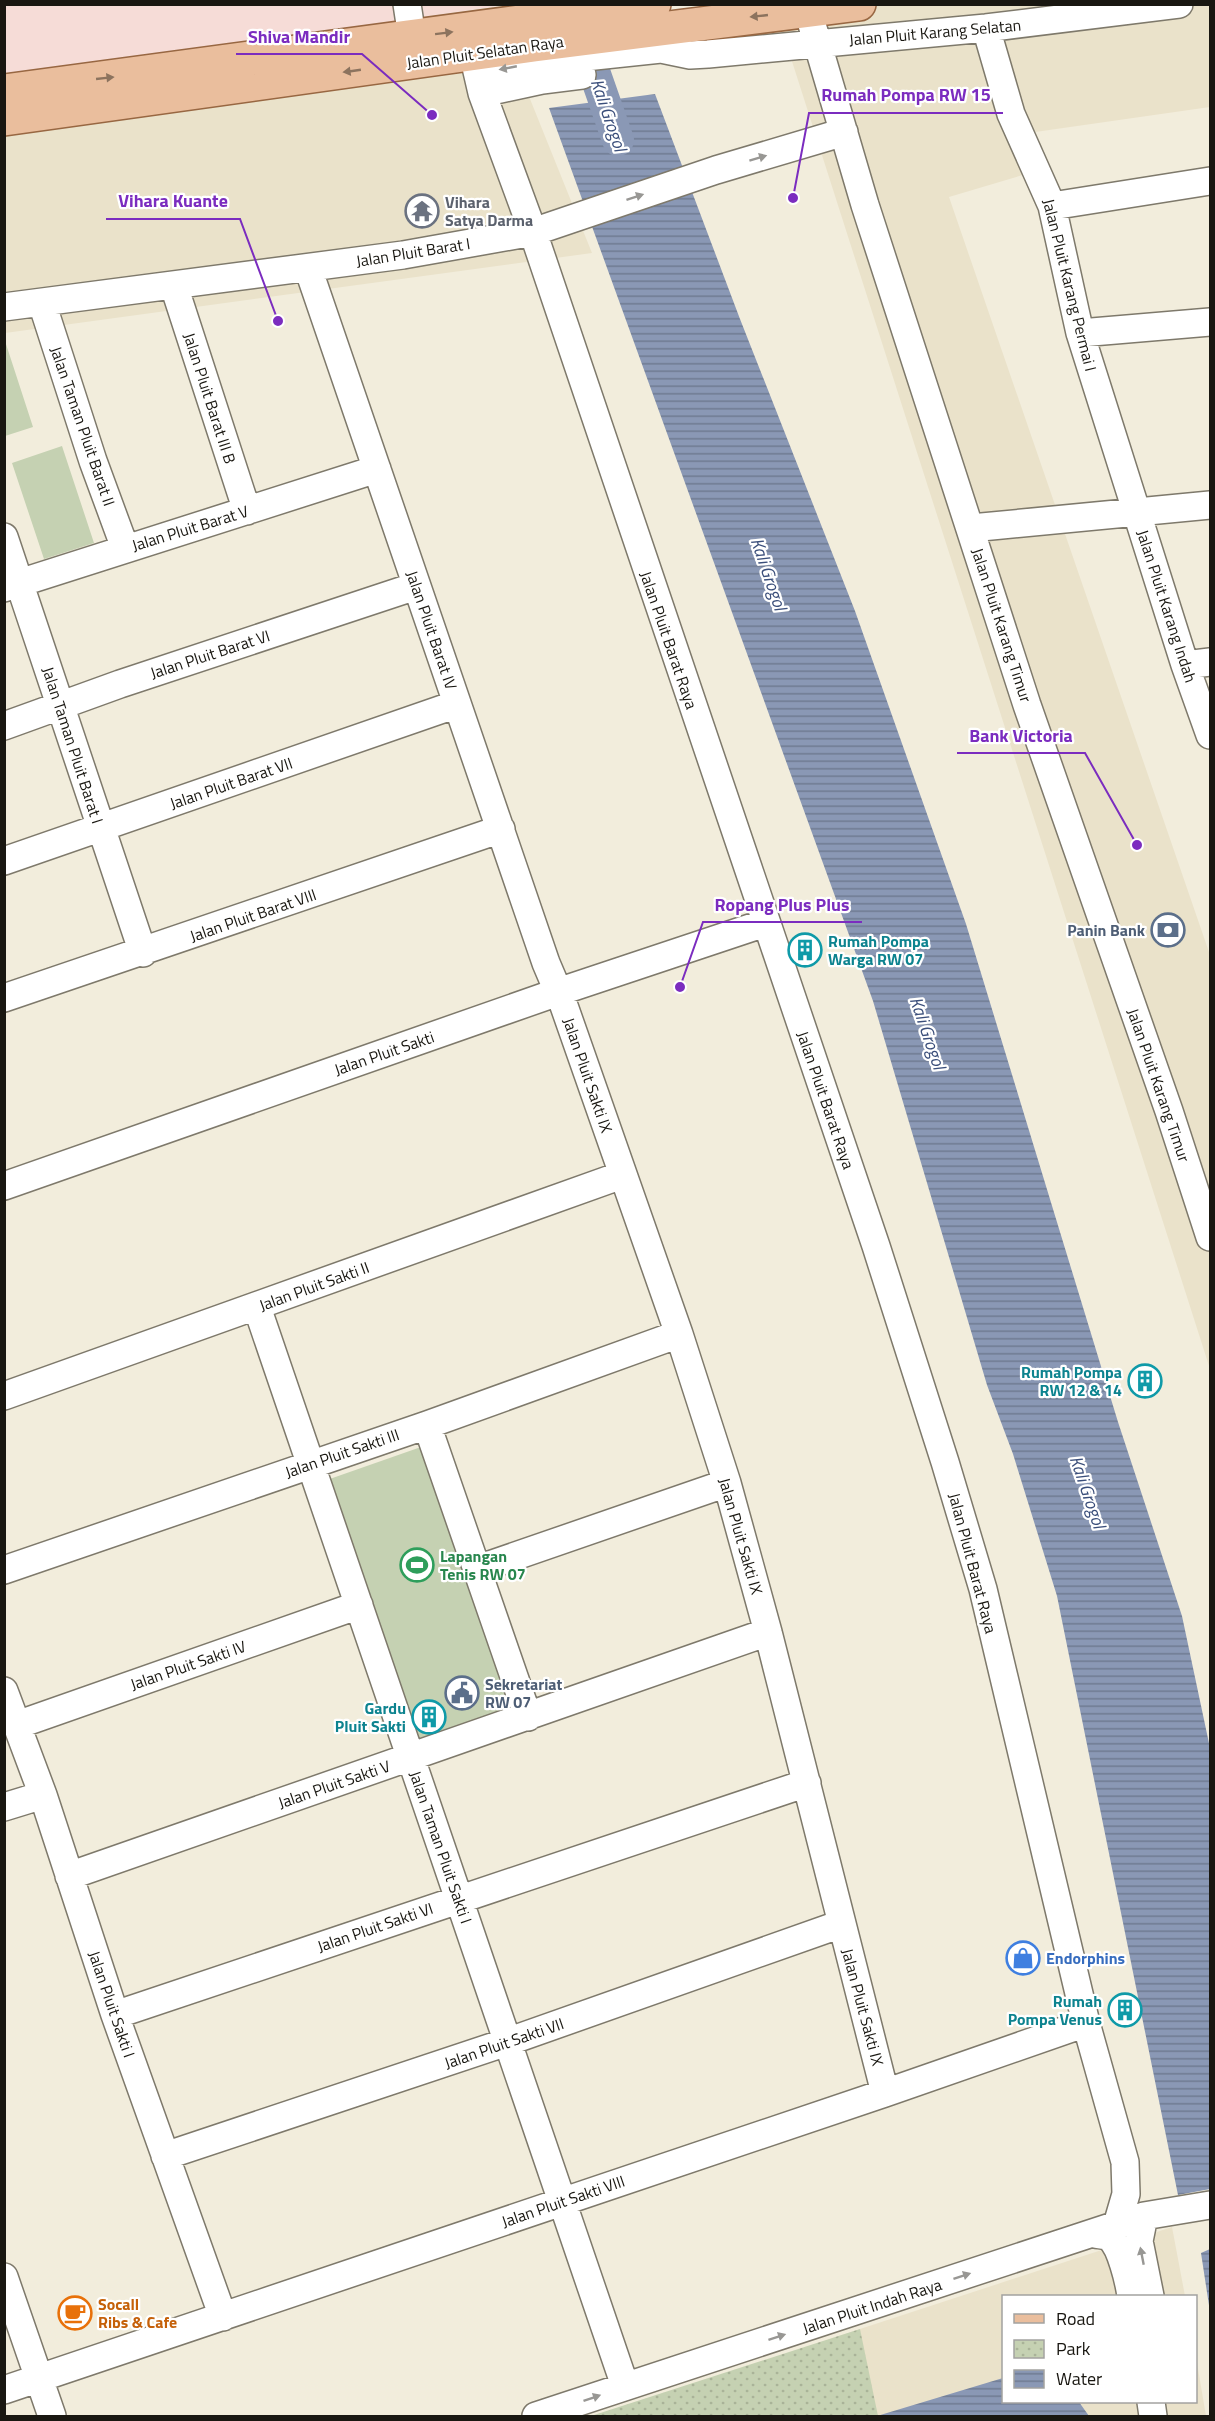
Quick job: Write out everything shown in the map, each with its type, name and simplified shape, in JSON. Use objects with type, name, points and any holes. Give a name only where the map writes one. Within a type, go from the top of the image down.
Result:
[{"type":"main road","name":"Jalan Pluit Selatan Raya","points":[[4,91],[49,99],[478,73],[538,52],[655,30],[859,4]]},
{"type":"main road","name":"Jalan Pluit Selatan Raya","points":[[4,119],[49,99],[139,74],[412,37],[538,52]]},
{"type":"street","points":[[407,4],[412,37]]},
{"type":"street","name":"Jalan Pluit Karang Selatan","points":[[655,30],[690,55],[986,28],[1179,4]]},
{"type":"street","name":"Jalan Pluit Karang Timur","points":[[808,11],[865,206],[1027,705],[1169,1111],[1210,1237]]},
{"type":"street","name":"Jalan Pluit Karang Permai I","points":[[986,28],[1011,114],[1052,206],[1080,333],[1137,511]]},
{"type":"street","name":"Jalan Pluit Barat Raya","points":[[478,73],[876,1246],[983,1589],[1086,2023],[1125,2162],[1126,2194],[1106,2230]]},
{"type":"street","name":"Jalan Pluit Barat I","points":[[4,308],[403,255],[532,231],[702,175],[844,132]]},
{"type":"street","points":[[1052,206],[1210,182]]},
{"type":"street","name":"Jalan Pluit Barat IV","points":[[309,268],[416,586],[558,992]]},
{"type":"street","name":"Jalan Pluit Barat III B","points":[[174,286],[247,511]]},
{"type":"street","name":"Jalan Taman Pluit Barat II","points":[[42,303],[93,460],[125,548]]},
{"type":"street","points":[[1080,333],[1210,322]]},
{"type":"street","name":"Jalan Pluit Barat V","points":[[13,585],[377,469]]},
{"type":"street","points":[[971,528],[1210,505]]},
{"type":"street","name":"Jalan Pluit Karang Indah","points":[[1137,511],[1198,664],[1210,735]]},
{"type":"street","name":"Jalan Taman Pluit Barat I","points":[[4,537],[13,585],[60,706],[143,953]]},
{"type":"street","name":"Jalan Pluit Barat VI","points":[[4,726],[120,684],[416,586]]},
{"type":"street","name":"Jalan Pluit Barat VII","points":[[4,861],[457,704]]},
{"type":"street","name":"Jalan Pluit Barat VIII","points":[[4,998],[143,953],[501,830]]},
{"type":"street","name":"Jalan Pluit Sakti","points":[[4,1186],[558,992],[765,923]]},
{"type":"street","name":"Jalan Pluit Sakti IX","points":[[558,992],[680,1334],[727,1483],[768,1632],[885,2093]]},
{"type":"street","name":"Jalan Pluit Sakti II","points":[[4,1396],[622,1175]]},
{"type":"street","name":"Jalan Taman Pluit Sakti I","points":[[257,1306],[625,2386]]},
{"type":"street","name":"Jalan Pluit Sakti III","points":[[4,1570],[310,1463],[427,1425],[680,1334]]},
{"type":"street","points":[[427,1425],[528,1717]]},
{"type":"street","points":[[478,1569],[727,1483]]},
{"type":"street","name":"Jalan Pluit Sakti IV","points":[[17,1725],[358,1605]]},
{"type":"street","name":"Jalan Pluit Sakti V","points":[[69,1876],[768,1632]]},
{"type":"street","name":"Jalan Pluit Sakti I","points":[[4,1691],[43,1795],[115,2015],[223,2317]]},
{"type":"street","name":"Jalan Pluit Sakti VI","points":[[115,2015],[807,1783]]},
{"type":"street","points":[[4,1807],[43,1795]]},
{"type":"street","name":"Jalan Pluit Sakti VII","points":[[165,2156],[507,2042],[841,1924]]},
{"type":"street","name":"Jalan Pluit Sakti VIII","points":[[4,2390],[1086,2023]]},
{"type":"street","name":"Jalan Pluit Barat Raya","points":[[1125,2162],[1163,2213]]},
{"type":"street","name":"Jalan Pluit Indah Raya","points":[[536,2416],[1106,2230],[1163,2213],[1210,2205]]},
{"type":"street","points":[[1144,2295],[1139,2241],[1163,2213]]},
{"type":"street","points":[[1106,2230],[1107,2236],[1113,2242],[1143,2295]]},
{"type":"street","points":[[4,2277],[52,2416]]},
{"type":"shaded area","points":[[5,4],[506,5],[5,77]]},
{"type":"shaded area","points":[[774,5],[1210,5],[1210,107],[1014,135],[1026,174],[949,197],[1210,955],[1210,1369]]},
{"type":"shaded area","points":[[493,7],[592,253],[5,333],[4,77]]},
{"type":"shaded area","points":[[1172,2227],[1185,2295],[1002,2295],[1002,2403],[1197,2403],[1197,2363],[1206,2416],[606,2416],[860,2329]]},
{"type":"green space","points":[[5,341],[33,427],[4,436]]},
{"type":"green space","points":[[62,446],[94,543],[44,559],[12,463]]},
{"type":"green space","points":[[421,1447],[514,1709],[417,1743],[324,1481]]},
{"type":"green space","points":[[860,2329],[878,2416],[591,2416]]},
{"type":"water","points":[[655,94],[740,319],[855,611],[966,924],[1118,1422],[1182,1616],[1210,1748],[1210,2189],[1178,2195],[1057,1596],[1013,1454],[987,1385],[873,1001],[549,108]]},
{"type":"water","points":[[1210,2249],[1210,2312],[1201,2253]]},
{"type":"water","points":[[1002,2378],[1002,2403],[1080,2403],[1089,2416],[877,2416]]},
{"type":"waterway","name":"Kali Grogol","points":[[581,34],[618,140]]},
{"type":"place","name":"Shiva Mandir","points":[[432,115]]},
{"type":"place","name":"Rumah Pompa RW 15","points":[[793,198]]},
{"type":"place","name":"Vihara Satya Darma","points":[[422,211]]},
{"type":"place","name":"Vihara Kuante","points":[[278,321]]},
{"type":"place","name":"Bank Victoria","points":[[1137,845]]},
{"type":"place","name":"Panin Bank","points":[[1168,930]]},
{"type":"place","name":"Rumah Pompa Warga RW 07","points":[[805,950]]},
{"type":"place","name":"Ropang Plus Plus","points":[[680,987]]},
{"type":"place","name":"Rumah Pompa RW 12 & 14","points":[[1145,1381]]},
{"type":"place","name":"Lapangan Tenis RW 07","points":[[417,1565]]},
{"type":"place","name":"Sekretariat RW 07","points":[[462,1693]]},
{"type":"place","name":"Gardu Pluit Sakti","points":[[429,1717]]},
{"type":"place","name":"Endorphins","points":[[1023,1958]]},
{"type":"place","name":"Rumah Pompa Venus","points":[[1125,2010]]},
{"type":"place","name":"Socall Ribs & Cafe","points":[[75,2313]]}]
